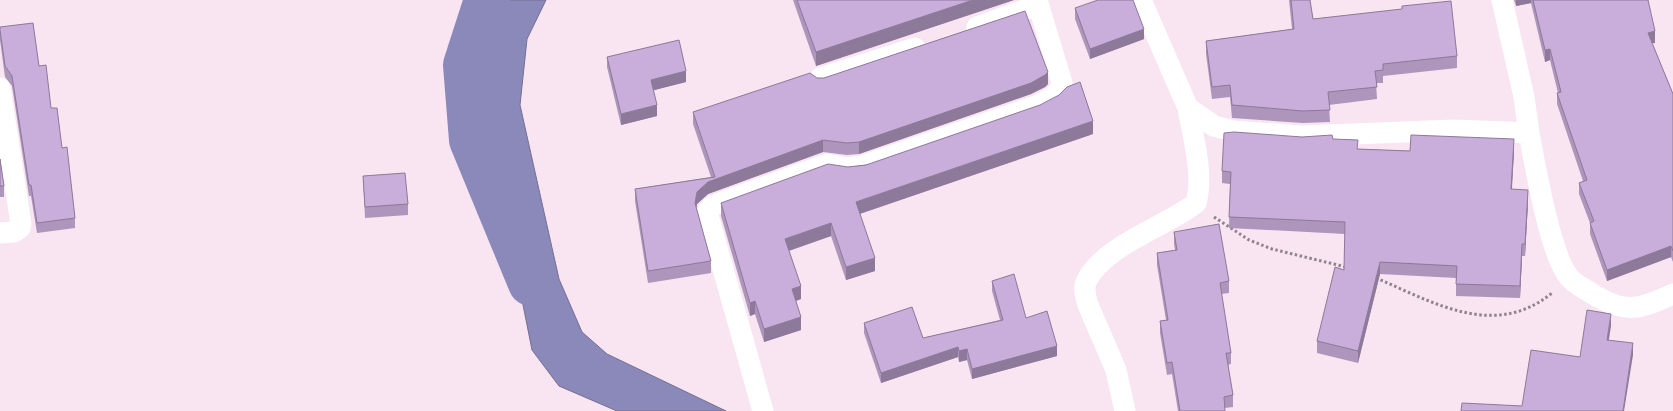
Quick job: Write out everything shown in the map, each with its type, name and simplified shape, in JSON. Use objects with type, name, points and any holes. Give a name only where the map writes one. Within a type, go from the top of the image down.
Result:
[{"type":"street","points":[[1125,411],[1116,370],[1086,299],[1086,282],[1116,250],[1196,204],[1200,192],[1188,108],[1141,0]]},
{"type":"street","points":[[1502,0],[1554,245],[1562,266],[1570,279],[1609,304],[1627,308],[1641,308],[1673,294]]},
{"type":"street","points":[[763,411],[707,212],[712,206],[805,171],[827,164],[847,168],[862,166],[1036,106],[1055,96],[1060,90],[1062,83],[1038,3],[960,33]]},
{"type":"street","points":[[820,78],[932,42]]},
{"type":"street","points":[[0,88],[21,224],[20,228],[14,232],[0,233]]},
{"type":"street","points":[[1188,108],[1214,126],[1232,131],[1294,135],[1454,130],[1529,133]]},
{"type":"path","points":[[1196,204],[1249,240],[1272,249],[1354,270]]},
{"type":"path","points":[[1371,276],[1421,298],[1465,314],[1490,316],[1509,314],[1537,306],[1570,279]]},
{"type":"water","points":[[507,0],[546,0],[527,39],[520,105],[559,279],[582,332],[607,354],[726,411],[617,411],[559,386],[532,350],[478,78],[484,57]]},
{"type":"building","points":[[797,0],[973,0],[816,52]]},
{"type":"building","points":[[1098,0],[1133,0],[1144,29],[1090,49],[1075,8]]},
{"type":"building","points":[[1291,0],[1310,0],[1313,19],[1402,9],[1402,6],[1451,1],[1457,56],[1383,64],[1383,70],[1375,71],[1377,87],[1328,92],[1330,110],[1303,111],[1232,105],[1230,85],[1212,87],[1206,41],[1294,29]]},
{"type":"building","points":[[1533,0],[1648,0],[1655,31],[1648,33],[1673,94],[1673,251],[1671,246],[1607,270],[1590,223],[1594,221],[1579,183],[1587,180],[1557,93],[1561,92],[1550,49],[1545,50]]},
{"type":"building","points":[[1025,11],[1048,72],[1045,75],[1031,83],[859,142],[847,143],[823,140],[708,182],[697,192],[695,203],[711,261],[648,271],[635,189],[715,177],[693,112],[810,73],[817,78],[824,78]]},
{"type":"building","points":[[33,23],[39,66],[46,65],[51,108],[57,108],[62,148],[67,147],[75,218],[37,223],[31,185],[29,185],[12,76],[5,66],[0,30],[0,27]]},
{"type":"building","points":[[679,40],[686,71],[651,80],[657,105],[621,114],[607,57]]},
{"type":"building","points":[[1080,82],[1093,121],[856,202],[875,258],[846,267],[831,223],[785,239],[801,286],[792,289],[801,317],[764,329],[755,301],[750,303],[721,203],[828,164],[848,167],[866,165],[1040,105],[1059,95],[1067,87]]},
{"type":"building","points":[[1234,132],[1302,137],[1332,135],[1333,139],[1358,140],[1357,149],[1410,151],[1411,135],[1514,139],[1511,189],[1528,190],[1520,286],[1456,284],[1457,266],[1380,262],[1358,351],[1317,341],[1335,267],[1344,270],[1345,222],[1229,217],[1231,172],[1222,171],[1224,133]]},
{"type":"building","points":[[0,159],[4,186],[0,186]]},
{"type":"building","points":[[405,173],[408,204],[365,207],[363,176]]},
{"type":"building","points":[[1219,224],[1229,281],[1220,283],[1231,353],[1226,353],[1233,395],[1224,397],[1225,411],[1180,411],[1172,362],[1167,363],[1160,321],[1168,320],[1157,253],[1177,250],[1174,232]]},
{"type":"building","points":[[1014,274],[1026,318],[1047,311],[1057,346],[972,369],[967,349],[959,351],[958,347],[881,373],[864,323],[912,307],[923,338],[1003,320],[992,281]]},
{"type":"building","points":[[1587,310],[1611,314],[1607,340],[1633,343],[1623,411],[1461,411],[1462,403],[1522,406],[1531,350],[1580,357]]},
{"type":"waterway","points":[[487,0],[466,65],[472,140],[531,283]]}]
